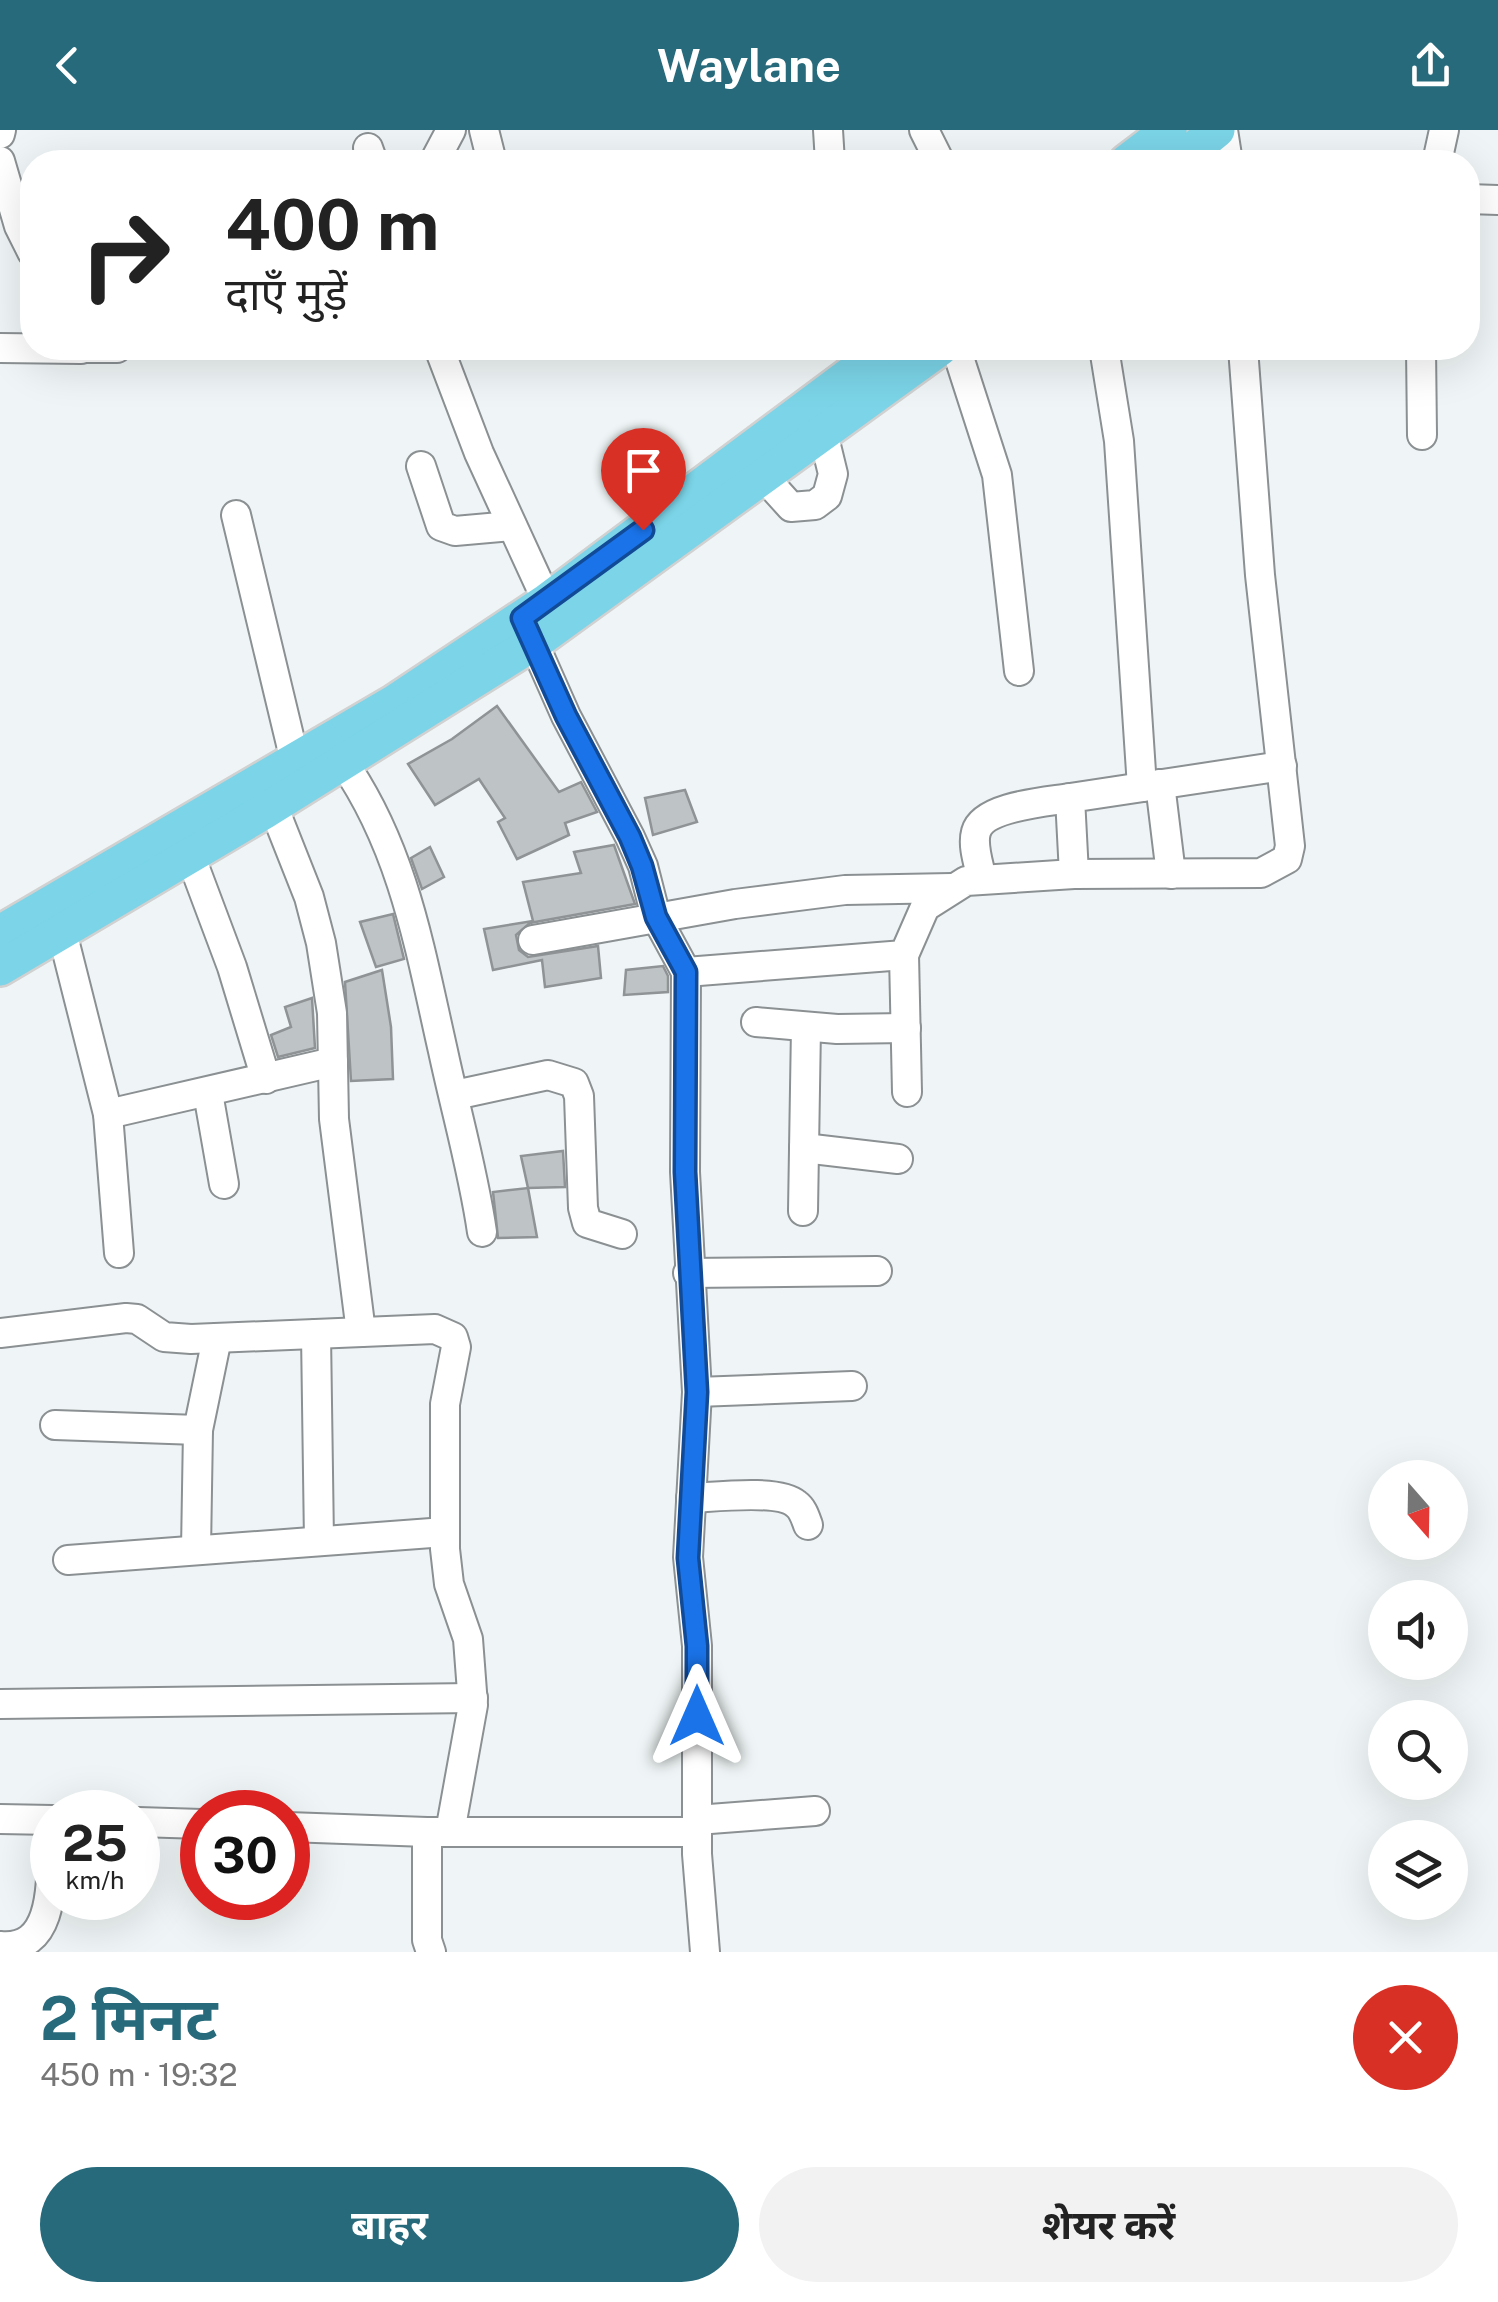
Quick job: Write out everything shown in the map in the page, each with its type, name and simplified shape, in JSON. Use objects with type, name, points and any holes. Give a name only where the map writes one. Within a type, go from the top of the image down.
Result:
[{"type":"main road","points":[[1156,148],[1220,130]]},
{"type":"main road","points":[[754,472],[873,360]]},
{"type":"main road","points":[[0,932],[343,762],[534,620],[754,472],[823,433],[923,360]]},
{"type":"main road","points":[[0,968],[190,856],[263,802],[295,761],[534,620]]},
{"type":"street","points":[[0,161],[20,226]]},
{"type":"street","points":[[443,360],[512,526],[534,620],[566,716],[642,866],[656,917],[686,972],[688,1273],[697,1392],[688,1558],[697,1646],[697,1826],[705,1952]]},
{"type":"street","points":[[960,360],[996,475],[1019,671]]},
{"type":"street","points":[[1106,360],[1119,441],[1151,786],[1171,874]]},
{"type":"street","points":[[907,1092],[904,955],[925,906],[954,888],[982,879],[1074,874],[1262,873],[1287,859],[1290,846],[1260,575],[1244,360]]},
{"type":"street","points":[[1422,360],[1422,435]]},
{"type":"street","points":[[754,472],[792,506],[815,505],[827,496],[832,474],[823,433]]},
{"type":"street","points":[[420,466],[441,526],[455,531],[512,526]]},
{"type":"street","points":[[236,516],[295,761]]},
{"type":"street","points":[[343,762],[366,803],[410,906],[455,1095],[482,1232]]},
{"type":"street","points":[[982,879],[976,832],[982,819],[994,812],[1282,766]]},
{"type":"street","points":[[1070,798],[1074,874]]},
{"type":"street","points":[[263,802],[309,897],[321,942],[332,1013],[334,1119],[360,1332]]},
{"type":"street","points":[[190,856],[232,968],[266,1079]]},
{"type":"street","points":[[534,940],[656,917],[845,890],[954,888]]},
{"type":"street","points":[[62,932],[108,1114],[120,1254]]},
{"type":"street","points":[[686,972],[904,955]]},
{"type":"street","points":[[756,1022],[906,1028]]},
{"type":"street","points":[[802,1211],[806,1027]]},
{"type":"street","points":[[108,1114],[334,1062]]},
{"type":"street","points":[[455,1095],[548,1075],[574,1083],[579,1096],[583,1208],[587,1222],[593,1228],[622,1234]]},
{"type":"street","points":[[208,1093],[224,1184]]},
{"type":"street","points":[[804,1148],[898,1159]]},
{"type":"street","points":[[688,1273],[877,1271]]},
{"type":"street","points":[[0,1332],[126,1318],[137,1319],[164,1336],[217,1338],[435,1329],[453,1338],[456,1346],[445,1404],[445,1532],[448,1584],[468,1639],[472,1698],[468,1746],[438,1832],[427,1940],[431,1952]]},
{"type":"street","points":[[316,1334],[319,1541]]},
{"type":"street","points":[[196,1550],[198,1430],[217,1338]]},
{"type":"street","points":[[697,1392],[852,1386]]},
{"type":"street","points":[[54,1425],[198,1430]]},
{"type":"street","points":[[691,1498],[772,1496],[792,1500],[801,1508],[808,1525]]},
{"type":"street","points":[[68,1560],[445,1532]]},
{"type":"street","points":[[0,1704],[472,1698]]},
{"type":"street","points":[[310,1828],[438,1832],[697,1826],[815,1811]]},
{"type":"street","points":[[0,1818],[30,1819]]},
{"type":"street","points":[[0,1946],[15,1950],[29,1947],[40,1938],[47,1920]]},
{"type":"building","points":[[497,706],[559,792],[581,782],[597,812],[565,823],[569,835],[517,859],[498,822],[505,818],[479,779],[435,805],[408,764],[452,739]]},
{"type":"building","points":[[685,790],[697,822],[653,835],[645,798]]},
{"type":"building","points":[[614,845],[635,904],[530,923],[516,935],[519,950],[528,957],[598,946],[601,978],[545,987],[542,960],[493,970],[484,929],[533,921],[523,882],[581,873],[574,852]]},
{"type":"building","points":[[430,847],[444,877],[422,889],[411,858]]},
{"type":"building","points":[[393,914],[404,959],[376,967],[360,922]]},
{"type":"building","points":[[663,966],[668,976],[668,992],[624,995],[626,970]]},
{"type":"building","points":[[382,970],[391,1027],[393,1079],[351,1081],[345,982]]},
{"type":"building","points":[[312,998],[315,1048],[278,1057],[271,1035],[291,1027],[285,1007]]},
{"type":"building","points":[[563,1151],[565,1187],[528,1188],[521,1156]]},
{"type":"building","points":[[528,1188],[537,1237],[498,1238],[493,1192]]},
{"type":"route","points":[[643,530],[522,618],[566,716],[630,837],[656,917],[686,972],[685,1172],[697,1392],[688,1558],[697,1646],[697,1716]]}]
